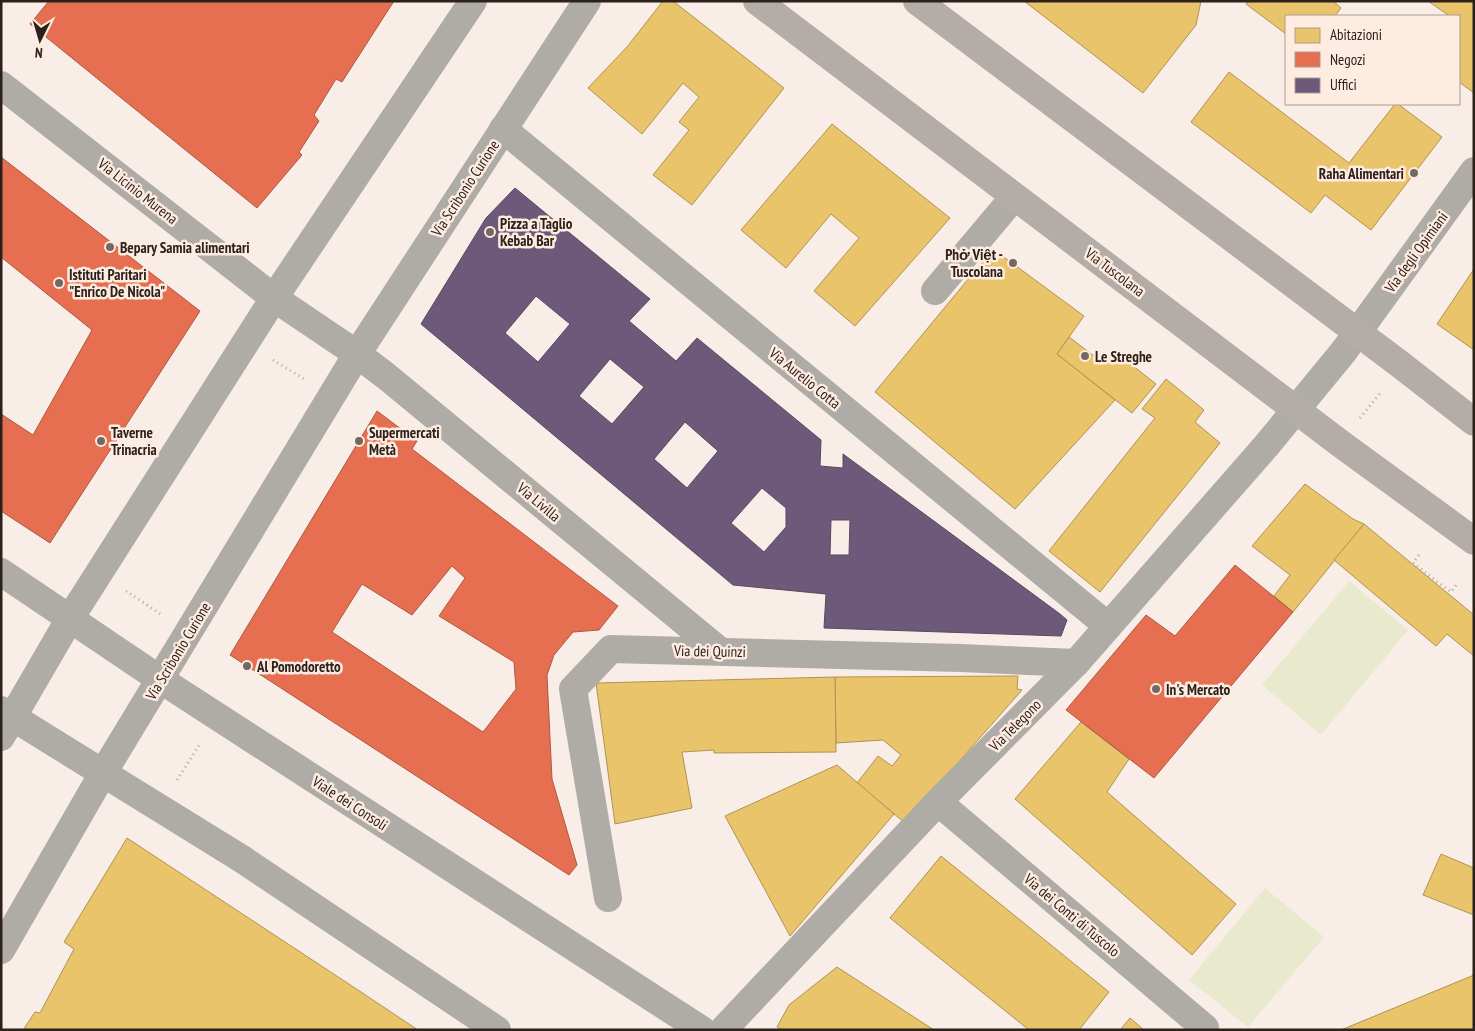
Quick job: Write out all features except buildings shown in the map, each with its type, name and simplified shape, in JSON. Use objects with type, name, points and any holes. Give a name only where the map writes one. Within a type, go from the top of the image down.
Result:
[{"type":"main road","name":"Via Tuscolana","points":[[757,1],[1341,444],[1474,541]]},
{"type":"main road","points":[[928,4],[1474,422]]},
{"type":"street","points":[[473,1],[274,298],[5,722],[103,772],[242,859],[498,1030]]},
{"type":"street","name":"Via Scribonio Curione","points":[[1,950],[103,772],[357,354],[503,129],[578,8]]},
{"type":"street","name":"Via Licinio Murena","points":[[1,85],[274,298]]},
{"type":"street","name":"Via Aurelio Cotta","points":[[503,129],[1108,626]]},
{"type":"street","name":"Via degli Opimiani","points":[[1297,410],[1357,332],[1474,171]]},
{"type":"street","points":[[935,291],[1014,197]]},
{"type":"street","points":[[274,298],[357,354]]},
{"type":"street","name":"Via Livilla","points":[[357,354],[720,651]]},
{"type":"street","name":"Via Telegono","points":[[723,1030],[938,802],[1076,663],[1297,410]]},
{"type":"street","name":"Viale dei Consoli","points":[[1,572],[160,680],[702,1030]]},
{"type":"street","name":"Via dei Quinzi","points":[[608,898],[573,689],[611,649],[960,658],[1076,663]]},
{"type":"street","name":"Via dei Conti di Tuscolo","points":[[938,802],[1205,1028]]},
{"type":"path","points":[[273,359],[305,380]]},
{"type":"path","points":[[1355,424],[1382,391]]},
{"type":"path","points":[[1419,555],[1413,563],[1451,592],[1456,584]]},
{"type":"path","points":[[123,589],[165,616]]},
{"type":"path","points":[[174,784],[201,743]]},
{"type":"green space","points":[[1349,581],[1408,630],[1321,735],[1262,685]]},
{"type":"green space","points":[[1265,888],[1324,937],[1248,1027],[1189,980]]},
{"type":"place","name":"Raha Alimentari","points":[[1414,173]]},
{"type":"place","name":"Pizza a Taglio Kebab Bar","points":[[490,232]]},
{"type":"place","name":"Bepary Samia alimentari","points":[[110,247]]},
{"type":"place","name":"Phở Việt - Tuscolana","points":[[1013,263]]},
{"type":"place","name":"Istituti Paritari \"Enrico De Nicola\"","points":[[59,283]]},
{"type":"place","name":"Le Streghe","points":[[1085,356]]},
{"type":"place","name":"Taverne Trinacria","points":[[101,441]]},
{"type":"place","name":"Supermercati Metà","points":[[359,441]]},
{"type":"place","name":"Al Pomodoretto","points":[[247,666]]},
{"type":"place","name":"In's Mercato","points":[[1156,689]]}]
